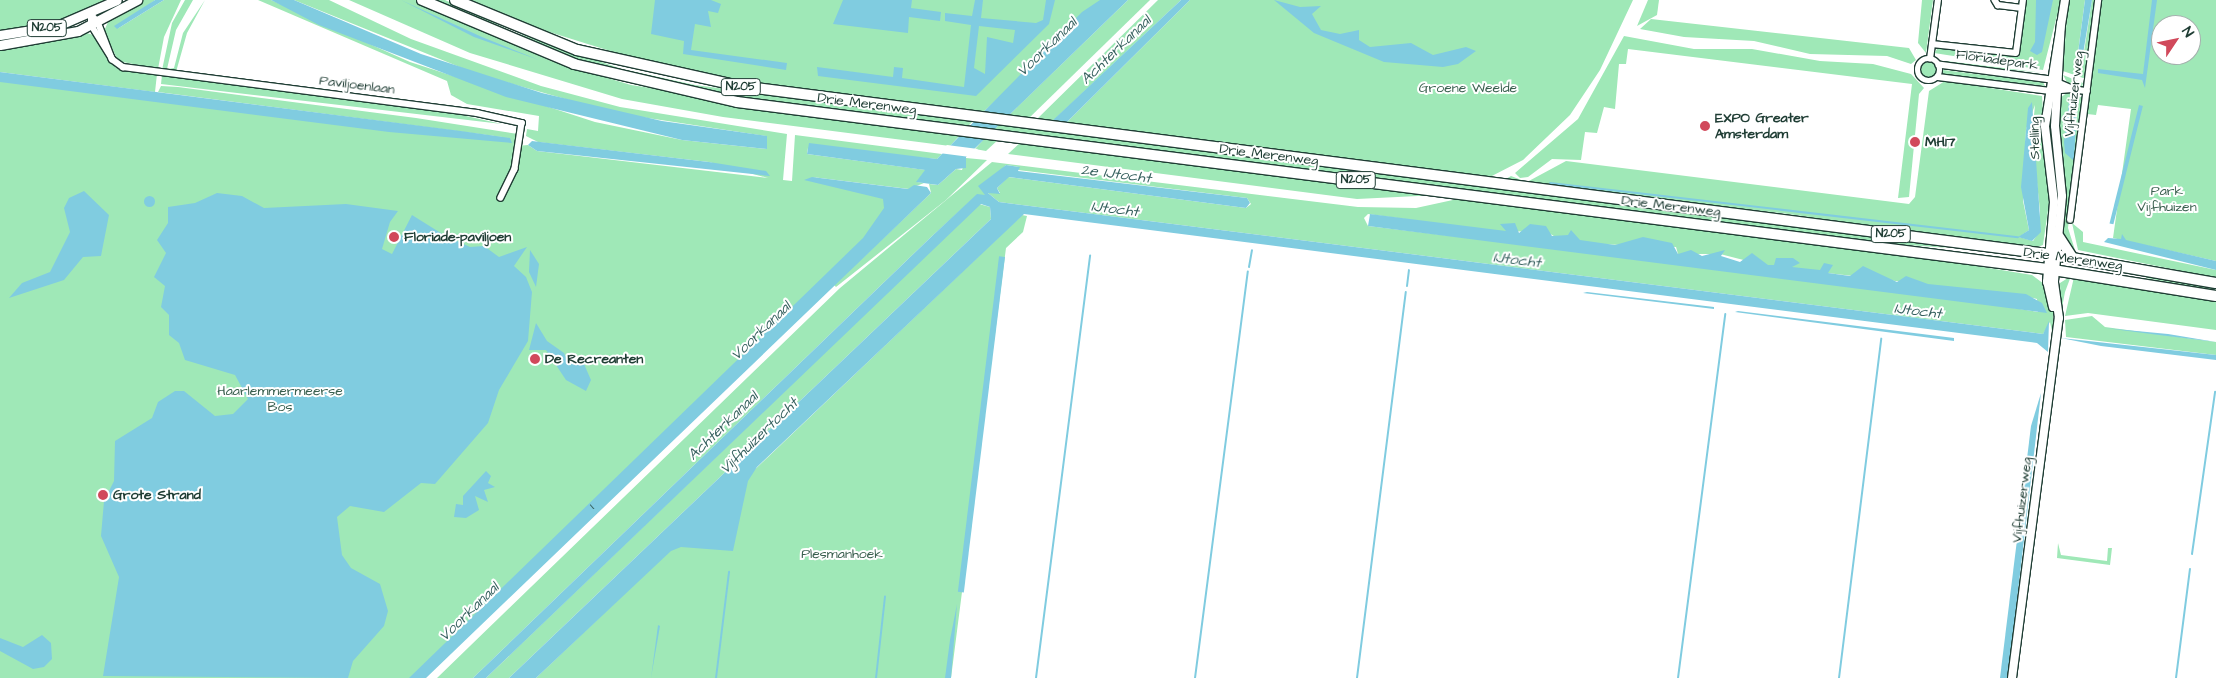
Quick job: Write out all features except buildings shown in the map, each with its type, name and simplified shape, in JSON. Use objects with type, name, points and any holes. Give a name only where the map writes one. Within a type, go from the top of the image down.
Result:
[{"type":"highway","name":"Drie Merenweg","points":[[422,0],[574,64],[671,90],[960,130],[2051,270],[2216,296]]},
{"type":"highway","name":"Drie Merenweg","points":[[455,0],[577,50],[652,70],[1008,123],[2072,257],[2216,283]]},
{"type":"highway","points":[[2060,237],[2072,257]]},
{"type":"main road","name":"N205","points":[[0,35],[38,31],[92,14],[117,0]]},
{"type":"main road","name":"N205","points":[[0,45],[48,40],[95,24],[137,0]]},
{"type":"street","points":[[1930,58],[1938,0]]},
{"type":"street","points":[[1995,0],[1998,5],[2022,8]]},
{"type":"street","name":"Floriadepark","points":[[1932,44],[2016,53],[2023,0]]},
{"type":"street","name":"Stelling","points":[[2052,255],[2060,237],[2062,196],[2055,126],[2056,89],[2064,0]]},
{"type":"street","name":"Vijfhuizerweg","points":[[2070,220],[2098,0]]},
{"type":"street","points":[[92,14],[95,24]]},
{"type":"street","name":"Stelling","points":[[2052,255],[2054,202],[2046,153],[2056,89],[2051,80],[2062,23]]},
{"type":"street","name":"Paviljoenlaan","points":[[95,24],[112,59],[123,67],[477,113],[522,123],[514,169],[502,198]]},
{"type":"street","points":[[1930,58],[1939,65],[1938,77],[1927,82],[1918,75],[1920,63],[1930,58]]},
{"type":"street","name":"Floriadepark","points":[[1939,65],[2051,80]]},
{"type":"street","name":"Floriadepark","points":[[1938,77],[2087,91]]},
{"type":"street","name":"Vijfhuizerweg","points":[[2012,678],[2057,326],[2051,270],[2052,255]]},
{"type":"green space","points":[[0,0],[112,0],[43,27],[0,31]]},
{"type":"green space","points":[[142,0],[155,0],[117,29],[164,0],[181,0],[164,37],[158,69],[118,61],[104,31],[108,22]]},
{"type":"green space","points":[[185,0],[193,0],[176,30],[167,69],[174,68],[183,33],[205,0],[187,33],[176,72],[162,70],[172,23]]},
{"type":"green space","name":"Haarlemmermeerse Bos","points":[[258,0],[271,0],[410,62],[595,122],[682,140],[767,149],[766,136],[615,113],[477,74],[294,0],[329,0],[411,39],[541,86],[620,107],[787,134],[783,180],[792,181],[795,135],[942,154],[937,159],[808,148],[807,154],[926,170],[917,182],[924,183],[909,189],[812,177],[894,195],[869,241],[412,678],[0,678],[0,79],[510,138],[158,92],[161,86],[178,87],[416,118],[518,134],[517,146],[528,145],[537,151],[768,178],[709,162],[538,142],[526,136],[527,129],[538,131],[539,116],[467,104],[451,95],[447,81]]},
{"type":"green space","points":[[349,0],[416,0],[551,61],[631,85],[960,135],[950,146],[723,117],[622,99],[470,53]]},
{"type":"green space","points":[[429,0],[445,0],[514,32],[622,69],[695,85],[973,121],[967,127],[713,95],[547,52]]},
{"type":"green space","points":[[471,0],[1102,0],[979,116],[723,79],[639,60],[546,31]]},
{"type":"green space","points":[[1128,0],[1150,0],[1026,121],[1005,119]]},
{"type":"green space","name":"Groene Weelde","points":[[1158,0],[1181,0],[1057,117],[1067,122],[1190,0],[1633,0],[1600,70],[1570,115],[1523,160],[1486,179],[1034,122]]},
{"type":"green space","points":[[1648,0],[1659,0],[1657,15],[1637,26]]},
{"type":"green space","points":[[1922,0],[1933,0],[1926,53],[1918,43]]},
{"type":"green space","points":[[2026,0],[2061,0],[2043,70],[1934,53],[1938,48],[2019,57]]},
{"type":"green space","points":[[2068,0],[2085,0],[2076,67],[2081,71],[2092,0],[2096,0],[2086,79],[2063,71]]},
{"type":"green space","name":"Park Vijfhuizen","points":[[2102,0],[2216,0],[2216,261],[2113,238],[2131,109],[2098,105],[2096,115],[2087,114]]},
{"type":"green space","points":[[1651,19],[1909,48],[1916,60],[1911,64],[1887,56],[1810,54],[1754,41],[1684,37],[1640,29]]},
{"type":"green space","points":[[84,32],[93,35],[116,68],[157,74],[155,92],[0,72],[0,47],[45,43]]},
{"type":"green space","points":[[1624,36],[1694,49],[1752,49],[1820,61],[1873,64],[1911,74],[1924,88],[1919,94],[1909,197],[1898,198],[1912,84],[1628,49],[1626,64],[1619,64],[1615,109],[1604,107],[1597,133],[1585,132],[1581,160],[1552,159],[1528,177],[1520,178],[1515,173],[1578,119]]},
{"type":"green space","points":[[1946,61],[2044,73],[1942,63]]},
{"type":"green space","points":[[1926,62],[1932,62],[1937,67],[1935,76],[1926,78],[1921,73],[1921,67]]},
{"type":"green space","points":[[1943,70],[2043,82],[2045,86],[1943,75]]},
{"type":"green space","points":[[162,75],[439,110],[502,124],[161,84]]},
{"type":"green space","points":[[2063,75],[2083,83],[2082,87],[2068,84]]},
{"type":"green space","points":[[1945,81],[2042,96],[2049,203],[2043,245],[2032,249],[1781,213],[1499,183],[1511,176],[1527,182],[1566,161],[1909,204],[1915,197],[1929,91]],"holes":[[[2035,105],[2032,135],[2040,211],[2039,232],[2033,241],[2019,237],[2029,230],[2023,201],[2026,129]]]},
{"type":"green space","points":[[2068,92],[2083,98],[2068,228],[2075,250],[2063,238],[2065,201],[2056,135],[2060,98]],"holes":[[[2074,99],[2077,101],[2073,161],[2068,117],[2069,101]]]},
{"type":"green space","points":[[999,125],[1878,237],[1949,248],[1866,242],[992,131]]},
{"type":"green space","points":[[985,138],[999,139],[986,151],[975,149]]},
{"type":"green space","points":[[1022,141],[1438,195],[1357,199],[1008,154]]},
{"type":"green space","points":[[966,158],[987,160],[946,200],[836,287],[834,285],[931,193],[929,184],[938,185],[956,169],[962,170]]},
{"type":"green space","points":[[992,162],[1358,207],[1416,208],[1462,198],[1878,250],[2032,275],[2044,284],[2053,310],[2053,336],[2050,322],[2043,334],[999,202],[988,193],[1000,193],[997,188],[1008,177],[1246,208],[1251,204],[1247,198],[1018,170],[1019,167],[1006,165],[987,184],[985,196],[977,195],[930,238],[473,678],[437,678],[840,288]],"holes":[[[1368,214],[1493,231],[1547,232],[1559,239],[1596,244],[1676,247],[1678,254],[1720,254],[1767,266],[2024,296],[2037,299],[2038,312],[1898,290],[1368,226],[1364,218]]]},
{"type":"green space","points":[[979,204],[990,207],[991,219],[509,678],[486,678]]},
{"type":"green space","name":"Plesmanhoek","points":[[1022,215],[1027,216],[1023,232],[1006,248],[951,678],[536,678]]},
{"type":"green space","points":[[2072,223],[2083,232],[2083,242],[2216,270],[2216,278],[2078,250]]},
{"type":"green space","points":[[2147,273],[2216,286],[2215,291],[2146,278]]},
{"type":"green space","points":[[2071,276],[2065,292],[2061,313],[2060,283]]},
{"type":"green space","points":[[2074,277],[2216,299],[2216,330],[2088,313],[2065,316]]},
{"type":"green space","points":[[2092,316],[2105,327],[2216,342],[2216,355],[2066,337],[2065,320]]},
{"type":"green space","points":[[2058,543],[2061,555],[2107,561],[2108,548],[2112,548],[2110,565],[2057,558]]},
{"type":"water","points":[[155,0],[164,0],[117,29],[114,26]]},
{"type":"water","points":[[271,0],[294,0],[421,54],[542,93],[662,121],[767,136],[767,149],[682,140],[506,97],[319,25]]},
{"type":"water","points":[[401,0],[482,37],[539,60],[474,37]]},
{"type":"water","points":[[655,0],[711,0],[721,4],[718,13],[708,11],[711,27],[695,24],[691,50],[787,63],[786,70],[683,54],[684,41],[651,34]]},
{"type":"water","points":[[843,0],[912,0],[911,8],[941,12],[940,21],[909,17],[908,33],[833,24]]},
{"type":"water","points":[[975,0],[983,0],[981,18],[1036,23],[1043,20],[1046,0],[1055,0],[1049,24],[976,96],[818,76],[817,67],[893,77],[894,67],[903,68],[902,78],[964,87],[971,25],[945,21],[945,13],[972,16]],"holes":[[[979,26],[1015,30],[1013,43],[987,37],[985,74],[974,68]]]},
{"type":"water","points":[[1100,0],[1128,0],[966,157],[966,168],[956,169],[938,185],[916,182],[925,170],[807,154],[809,143],[937,159],[1082,12]]},
{"type":"water","points":[[1181,0],[1190,0],[1067,122],[1051,122]]},
{"type":"water","points":[[1274,0],[1300,7],[1321,6],[1312,14],[1321,30],[1340,34],[1359,30],[1359,40],[1370,47],[1411,43],[1433,55],[1466,47],[1476,51],[1458,64],[1443,67],[1384,62],[1314,33]]},
{"type":"water","points":[[2036,0],[2053,0],[2042,52],[2037,55],[2030,51],[2035,42]]},
{"type":"water","points":[[2085,0],[2092,0],[2080,72],[2076,68]]},
{"type":"water","points":[[2152,0],[2157,0],[2155,15],[2151,15],[2151,44],[2145,88],[2142,80],[2098,73],[2098,69],[2143,74]]},
{"type":"water","points":[[0,72],[461,131],[510,138],[512,143],[389,132],[0,82]]},
{"type":"water","points":[[2076,98],[2074,161],[2065,153],[2064,142],[2069,101]]},
{"type":"water","points":[[2032,102],[2041,232],[2032,241],[2018,237],[2029,230],[2021,187],[2028,108]]},
{"type":"water","points":[[2139,105],[2143,106],[2113,224],[2109,223]]},
{"type":"water","points":[[532,141],[709,162],[766,171],[770,176],[537,151],[528,145]]},
{"type":"water","points":[[1006,165],[1020,167],[1018,171],[1247,198],[1250,203],[1246,208],[1009,177],[997,188],[1000,194],[988,193],[999,202],[2043,334],[2049,321],[2048,352],[2037,343],[1024,214],[757,467],[748,481],[733,551],[681,547],[671,551],[536,678],[509,678],[991,219],[990,207],[981,204],[486,678],[473,678],[930,238],[977,194],[985,195],[978,186]]},
{"type":"water","points":[[812,177],[908,189],[914,185],[927,187],[931,193],[426,678],[409,678],[863,238],[884,208],[883,199],[804,180]]},
{"type":"water","points":[[84,191],[109,215],[101,256],[83,257],[64,280],[9,298],[22,283],[50,272],[70,232],[64,208],[69,198]]},
{"type":"water","points":[[217,193],[242,196],[264,208],[346,204],[398,211],[390,222],[382,249],[392,254],[412,215],[444,235],[470,247],[484,246],[499,257],[527,247],[514,266],[526,277],[532,292],[528,341],[499,390],[488,423],[435,484],[421,483],[384,512],[350,506],[337,517],[342,555],[351,568],[380,584],[388,611],[384,626],[353,661],[348,678],[103,676],[119,577],[101,536],[104,501],[114,481],[115,441],[152,418],[158,402],[175,391],[184,391],[215,416],[233,414],[248,399],[235,375],[185,360],[179,343],[169,335],[169,315],[161,307],[165,286],[154,277],[166,253],[157,240],[168,223],[168,207],[195,203]]},
{"type":"water","points":[[149,195],[155,201],[149,207],[143,201]]},
{"type":"water","points":[[1370,214],[1506,231],[1500,224],[1515,223],[1519,233],[1530,224],[1546,226],[1552,236],[1568,235],[1571,230],[1580,240],[1615,245],[1643,237],[1672,243],[1678,254],[1691,250],[1702,256],[1725,250],[1721,256],[1740,262],[1752,253],[1768,265],[1774,265],[1776,258],[1793,258],[1800,263],[1792,267],[1820,270],[1824,263],[1833,265],[1828,273],[1850,276],[1863,266],[1897,282],[1906,276],[1928,284],[2026,294],[2042,303],[2047,313],[1368,226]]},
{"type":"water","points":[[2122,234],[2126,240],[2216,261],[2216,270],[2104,242],[2108,238],[2121,239]]},
{"type":"water","points":[[530,250],[539,264],[536,287],[529,272]]},
{"type":"water","points":[[999,256],[1005,257],[964,592],[958,592]]},
{"type":"water","points":[[1583,293],[1714,307],[1714,309]]},
{"type":"water","points":[[1735,312],[1954,338],[1954,341]]},
{"type":"water","points":[[536,323],[547,341],[564,353],[570,366],[574,357],[584,364],[591,380],[586,391],[566,380],[546,350],[529,350]]},
{"type":"water","points":[[2105,328],[2168,334],[2216,342],[2159,335]]},
{"type":"water","points":[[2061,338],[2216,355],[2216,360],[2101,346]]},
{"type":"water","points":[[2041,393],[2008,678],[2000,678],[2031,426]]},
{"type":"water","points":[[486,471],[491,476],[488,483],[495,487],[484,490],[488,502],[475,496],[479,510],[466,518],[454,517],[456,504],[463,505],[463,496]]},
{"type":"water","points":[[957,604],[951,678],[945,678],[950,640]]},
{"type":"water","points":[[658,625],[660,626],[651,678]]},
{"type":"water","points":[[42,635],[51,643],[52,659],[44,667],[33,669],[0,651],[0,638],[23,647]]},
{"type":"pier","points":[[947,145],[978,149],[970,157],[939,153]]},
{"type":"waterway","points":[[1550,183],[2018,237]]},
{"type":"waterway","points":[[1249,267],[1252,250]]},
{"type":"waterway","points":[[1036,678],[1090,255]]},
{"type":"waterway","points":[[1407,286],[1409,270]]},
{"type":"waterway","points":[[1195,678],[1248,271]]},
{"type":"waterway","points":[[1357,678],[1406,292]]},
{"type":"waterway","points":[[1678,678],[1725,314]]},
{"type":"waterway","points":[[1839,678],[1881,339]]},
{"type":"waterway","points":[[2192,554],[2215,392]]},
{"type":"waterway","points":[[2176,678],[2190,569]]},
{"type":"waterway","points":[[716,678],[729,572]]},
{"type":"waterway","points":[[876,678],[885,596]]},
{"type":"ferry route","points":[[590,504],[597,512]]},
{"type":"place","name":"EXPO Greater Amsterdam","points":[[1705,126]]},
{"type":"place","name":"MH17","points":[[1915,142]]},
{"type":"place","name":"Floriade-paviljoen","points":[[394,237]]},
{"type":"place","name":"De Recreanten","points":[[535,359]]},
{"type":"place","name":"Grote Strand","points":[[103,495]]},
{"type":"water label","name":"Voorkanaal","points":[[1047,47]]},
{"type":"water label","name":"Achterkanaal","points":[[1116,50]]},
{"type":"water label","name":"2e IJtocht","points":[[1116,174]]},
{"type":"water label","name":"IJtocht","points":[[1115,209]]},
{"type":"water label","name":"IJtocht","points":[[1517,260]]},
{"type":"water label","name":"IJtocht","points":[[1918,311]]},
{"type":"water label","name":"Voorkanaal","points":[[761,331]]},
{"type":"water label","name":"Achterkanaal","points":[[723,426]]},
{"type":"water label","name":"Vijfhuizertocht","points":[[759,436]]},
{"type":"water label","name":"Voorkanaal","points":[[469,612]]}]
